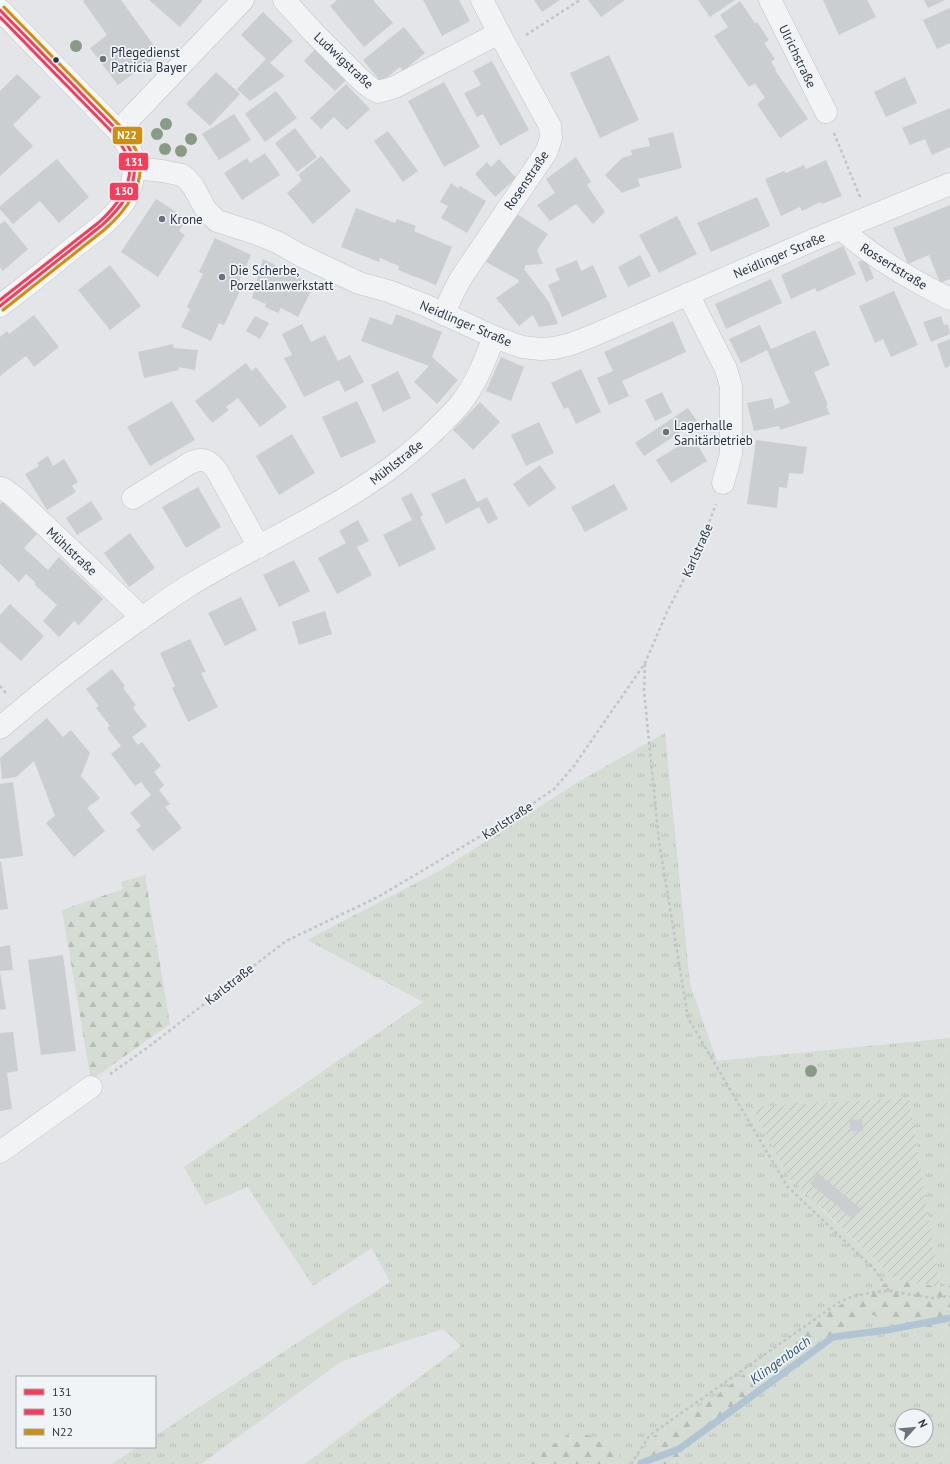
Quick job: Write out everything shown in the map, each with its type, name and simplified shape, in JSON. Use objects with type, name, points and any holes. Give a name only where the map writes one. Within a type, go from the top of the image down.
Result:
[{"type":"main road","points":[[0,10],[118,131],[129,148],[134,160],[130,187],[124,201],[111,216],[40,276],[0,306]]},
{"type":"street","points":[[118,131],[243,0]]},
{"type":"street","name":"Ludwigstraße","points":[[284,0],[360,80],[378,92],[394,87],[503,40]]},
{"type":"street","name":"Rosenstraße","points":[[444,314],[450,297],[461,278],[550,145],[550,126],[482,0]]},
{"type":"street","name":"Ulrichstraße","points":[[770,0],[826,112]]},
{"type":"street","name":"Neidlinger Straße","points":[[134,168],[162,171],[182,176],[193,186],[206,210],[217,221],[242,228],[273,240],[359,283],[388,291],[494,337],[522,347],[541,349],[554,348],[592,336],[950,184]]},
{"type":"street","name":"Rossertstraße","points":[[841,229],[871,253],[914,280],[950,299]]},
{"type":"street","points":[[688,294],[726,369],[731,386],[731,454],[723,483]]},
{"type":"street","name":"Mühlstraße","points":[[0,728],[94,652],[191,585],[387,472],[421,444],[460,403],[480,371],[494,337]]},
{"type":"street","points":[[132,498],[190,462],[206,460],[217,471],[259,546]]},
{"type":"street","name":"Mühlstraße","points":[[0,488],[4,489],[16,498],[132,608],[141,619]]},
{"type":"street","points":[[0,1152],[91,1087]]},
{"type":"path","points":[[503,40],[580,0]]},
{"type":"path","points":[[826,112],[869,218]]},
{"type":"path","name":"Karlstraße","points":[[91,1087],[147,1048],[286,940],[378,897],[516,815],[554,789],[574,766],[645,663],[667,612],[697,554],[723,483]]},
{"type":"path","points":[[645,663],[644,691],[659,841],[688,1018],[787,1186],[875,1270],[889,1291]]},
{"type":"path","points":[[631,1464],[650,1435],[838,1303],[848,1298],[873,1292],[889,1291],[934,1298],[950,1296]]},
{"type":"green space","points":[[665,733],[690,984],[717,1061],[950,1038],[950,1286],[940,1287],[909,1098],[818,1206],[895,1279],[827,1311],[714,1397],[649,1439],[634,1464],[616,1464],[620,1450],[576,1430],[521,1464],[305,1464],[461,1346],[443,1329],[342,1361],[201,1464],[112,1464],[136,1448],[156,1448],[156,1435],[390,1282],[372,1248],[313,1286],[248,1187],[205,1205],[184,1167],[423,1002],[307,940],[443,869],[578,782]]},
{"type":"green space","points":[[145,875],[170,1024],[91,1080],[62,910],[123,889],[121,882]]},
{"type":"green space","points":[[909,1098],[940,1287],[895,1279],[788,1176],[752,1107]]},
{"type":"green space","points":[[895,1279],[940,1287],[950,1286],[950,1326],[915,1333],[868,1313],[832,1336],[686,1449],[672,1464],[634,1464],[649,1439],[714,1397],[827,1311]]},
{"type":"green space","points":[[868,1313],[915,1333],[950,1326],[950,1464],[672,1464],[686,1449],[832,1336]]},
{"type":"green space","points":[[576,1430],[621,1450],[616,1464],[521,1464]]},
{"type":"building","points":[[121,0],[160,54],[118,85],[90,48],[107,35],[83,1]]},
{"type":"building","points":[[149,0],[203,0],[180,27]]},
{"type":"building","points":[[337,0],[373,0],[393,23],[364,47],[330,6]]},
{"type":"building","points":[[423,0],[459,0],[470,21],[442,36]]},
{"type":"building","points":[[534,0],[560,0],[542,12]]},
{"type":"building","points":[[588,0],[625,0],[601,17]]},
{"type":"building","points":[[698,0],[735,0],[710,17]]},
{"type":"building","points":[[823,0],[867,0],[876,17],[839,35]]},
{"type":"building","points":[[924,0],[945,0],[928,8]]},
{"type":"building","points":[[740,1],[769,40],[764,43],[775,59],[771,62],[808,119],[780,138],[757,104],[765,98],[755,83],[749,87],[714,36],[728,27],[720,15]]},
{"type":"building","points":[[950,8],[950,43],[937,49],[923,20]]},
{"type":"building","points":[[263,12],[293,41],[270,63],[285,76],[250,101],[237,89],[266,59],[241,35]]},
{"type":"building","points":[[404,27],[425,53],[403,71],[400,67],[381,82],[363,60]]},
{"type":"building","points":[[316,48],[347,79],[335,91],[304,61]]},
{"type":"building","points":[[609,55],[639,120],[600,138],[570,73]]},
{"type":"building","points":[[492,61],[529,130],[500,146],[483,114],[477,117],[464,93],[481,85],[473,71]]},
{"type":"building","points":[[216,72],[240,94],[210,126],[186,104]]},
{"type":"building","points":[[17,74],[41,97],[13,125],[33,146],[0,176],[0,91]]},
{"type":"building","points":[[905,77],[917,103],[886,117],[874,92]]},
{"type":"building","points":[[444,82],[480,147],[444,167],[408,101]]},
{"type":"building","points":[[346,84],[370,109],[347,130],[334,117],[321,129],[310,118]]},
{"type":"building","points":[[276,91],[297,118],[265,142],[245,114]]},
{"type":"building","points":[[950,108],[950,147],[932,155],[925,139],[910,145],[902,128]]},
{"type":"building","points":[[234,114],[251,140],[219,160],[202,134]]},
{"type":"building","points":[[295,128],[317,157],[297,172],[275,143]]},
{"type":"building","points":[[388,131],[418,171],[403,182],[374,141]]},
{"type":"building","points":[[673,132],[682,168],[638,179],[640,186],[622,193],[605,175],[622,158],[632,155],[631,150],[650,146],[648,138]]},
{"type":"building","points":[[265,153],[280,175],[242,200],[224,173],[247,158],[250,163]]},
{"type":"building","points":[[321,156],[351,191],[313,224],[287,193],[302,180],[298,175]]},
{"type":"building","points":[[576,157],[591,182],[587,185],[605,212],[593,224],[576,204],[550,221],[537,205],[555,193],[546,179]]},
{"type":"building","points":[[57,159],[89,197],[59,223],[40,201],[13,224],[0,209],[0,206]]},
{"type":"building","points":[[499,159],[516,178],[495,197],[475,174],[487,162],[491,167]]},
{"type":"building","points":[[826,160],[842,196],[822,204],[820,202],[802,211],[800,207],[781,216],[765,179],[784,171],[786,173],[804,165],[806,169]]},
{"type":"building","points":[[451,183],[458,188],[460,186],[486,201],[467,233],[441,218],[448,206],[440,202]]},
{"type":"building","points":[[757,197],[770,226],[711,252],[697,223]]},
{"type":"building","points":[[156,199],[187,219],[179,231],[185,235],[158,277],[121,252]]},
{"type":"building","points":[[950,205],[950,279],[940,283],[929,255],[908,264],[893,228]]},
{"type":"building","points":[[356,208],[395,223],[397,219],[416,226],[414,231],[452,247],[436,285],[398,270],[399,266],[380,258],[379,262],[341,247]]},
{"type":"building","points":[[517,214],[548,234],[537,250],[543,264],[526,265],[524,269],[549,302],[558,324],[539,327],[533,315],[519,326],[496,298],[519,282],[517,279],[486,262]]},
{"type":"building","points":[[677,216],[697,254],[659,273],[639,235]]},
{"type":"building","points":[[5,221],[28,249],[3,271],[0,267],[0,224]]},
{"type":"building","points":[[215,238],[251,255],[236,288],[240,291],[224,325],[219,323],[211,341],[181,327],[190,309],[187,307],[203,274],[199,272]]},
{"type":"building","points":[[843,246],[856,274],[817,292],[815,288],[791,299],[781,275]]},
{"type":"building","points":[[640,255],[651,276],[628,287],[618,267]]},
{"type":"building","points":[[263,259],[314,285],[298,317],[281,308],[278,313],[265,307],[266,304],[252,298]]},
{"type":"building","points":[[866,259],[874,278],[866,282],[858,262]]},
{"type":"building","points":[[577,260],[581,271],[593,265],[607,297],[562,317],[548,285],[560,280],[555,269]]},
{"type":"building","points":[[110,265],[141,306],[110,330],[78,290]]},
{"type":"building","points":[[771,279],[782,303],[726,329],[715,304]]},
{"type":"building","points":[[894,291],[918,345],[891,357],[883,339],[875,343],[859,306]]},
{"type":"building","points":[[396,314],[442,332],[432,357],[458,380],[437,404],[414,382],[429,366],[361,341],[370,317],[392,325]]},
{"type":"building","points":[[34,315],[59,347],[34,367],[26,356],[0,376],[0,337],[7,331],[9,334]]},
{"type":"building","points":[[255,316],[269,323],[260,339],[246,331]]},
{"type":"building","points":[[941,316],[944,325],[948,324],[950,334],[931,342],[923,322]]},
{"type":"building","points":[[673,321],[686,352],[622,381],[629,396],[609,405],[597,378],[613,371],[604,352]]},
{"type":"building","points":[[302,324],[311,342],[325,335],[338,361],[350,355],[364,382],[345,392],[339,380],[304,397],[284,358],[292,355],[282,334]]},
{"type":"building","points":[[760,325],[771,349],[815,330],[830,365],[814,372],[828,405],[826,406],[830,414],[780,430],[779,426],[754,431],[747,403],[772,398],[775,409],[790,403],[767,350],[741,363],[729,339]]},
{"type":"building","points":[[950,339],[950,366],[945,368],[937,344]]},
{"type":"building","points":[[173,344],[174,348],[198,350],[195,370],[178,367],[179,370],[144,378],[138,352]]},
{"type":"building","points":[[501,357],[524,367],[511,401],[486,391]]},
{"type":"building","points":[[246,363],[252,371],[256,367],[287,407],[260,427],[238,398],[226,407],[229,410],[212,423],[195,401]]},
{"type":"building","points":[[581,369],[601,412],[576,424],[568,407],[564,409],[551,383]]},
{"type":"building","points":[[398,371],[411,398],[383,412],[371,385]]},
{"type":"building","points":[[662,392],[672,413],[655,421],[645,400]]},
{"type":"building","points":[[172,401],[195,440],[150,466],[127,427]]},
{"type":"building","points":[[357,401],[376,442],[341,458],[322,417]]},
{"type":"building","points":[[480,402],[500,422],[473,450],[453,430]]},
{"type":"building","name":"Lagerhalle Sanitärbetrieb","points":[[688,408],[697,421],[644,456],[635,443]]},
{"type":"building","points":[[539,422],[554,453],[526,466],[511,435]]},
{"type":"building","points":[[292,434],[315,473],[279,495],[256,456]]},
{"type":"building","points":[[693,437],[707,461],[671,483],[656,460]]},
{"type":"building","points":[[756,440],[807,447],[803,474],[789,473],[787,488],[779,487],[777,508],[747,504]]},
{"type":"building","points":[[48,456],[53,466],[64,459],[78,482],[72,486],[76,492],[47,510],[25,474],[39,466],[37,463]]},
{"type":"building","points":[[540,465],[556,488],[529,507],[513,484]]},
{"type":"building","points":[[465,478],[477,502],[487,497],[498,519],[488,524],[479,507],[446,524],[431,494]]},
{"type":"building","points":[[614,484],[628,509],[585,532],[571,507]]},
{"type":"building","points":[[198,487],[221,527],[186,548],[162,507]]},
{"type":"building","points":[[412,493],[423,515],[420,517],[436,549],[399,567],[383,535],[412,520],[401,498]]},
{"type":"building","points":[[91,501],[103,519],[77,535],[66,518]]},
{"type":"building","points":[[2,502],[37,534],[24,548],[48,570],[59,557],[103,599],[79,625],[74,621],[59,637],[43,621],[57,605],[34,584],[36,583],[26,574],[19,582],[0,564],[0,505]]},
{"type":"building","points":[[358,520],[369,541],[357,547],[372,575],[337,594],[318,558],[346,543],[339,531]]},
{"type":"building","points":[[130,533],[155,568],[129,587],[104,553]]},
{"type":"building","points":[[294,560],[310,591],[279,607],[263,575]]},
{"type":"building","points":[[241,597],[257,630],[225,646],[208,613]]},
{"type":"building","points":[[10,604],[44,636],[21,661],[0,642],[0,615]]},
{"type":"building","points":[[325,611],[332,634],[299,645],[292,622]]},
{"type":"building","points":[[190,639],[206,672],[201,673],[218,707],[188,722],[172,688],[175,686],[160,653]]},
{"type":"building","points":[[112,669],[125,686],[123,688],[136,705],[133,708],[147,726],[132,737],[138,745],[142,742],[161,766],[154,772],[164,785],[159,790],[170,804],[165,807],[182,828],[153,851],[136,830],[141,826],[130,813],[151,795],[141,782],[135,786],[111,754],[121,746],[107,728],[110,726],[96,708],[99,706],[86,689]]},
{"type":"building","points":[[47,718],[63,737],[71,730],[90,753],[81,776],[100,798],[87,808],[105,831],[74,857],[46,823],[55,816],[34,761],[16,777],[2,779],[0,758]]},
{"type":"building","points":[[13,782],[23,856],[0,859],[0,784]]},
{"type":"building","points":[[1,861],[8,909],[0,910],[0,862]]},
{"type":"building","points":[[10,945],[13,970],[0,971],[0,947]]},
{"type":"building","points":[[63,955],[76,1051],[41,1055],[28,960]]},
{"type":"building","points":[[0,972],[6,1009],[0,1010]]},
{"type":"building","points":[[13,1032],[18,1071],[7,1073],[12,1109],[0,1111],[0,1033]]},
{"type":"building","points":[[862,1119],[863,1131],[850,1131],[850,1120]]},
{"type":"building","points":[[818,1173],[861,1209],[853,1219],[810,1183]]},
{"type":"waterway","name":"Klingenbach","points":[[641,1463],[679,1449],[833,1337],[887,1330],[950,1318]]},
{"type":"transit line","name":"N22","points":[[3,310],[112,223],[126,206],[137,187],[140,166],[138,155],[122,128],[4,7]]},
{"type":"transit line","name":"131","points":[[0,10],[118,131],[131,151],[134,168],[131,187],[121,205],[108,220],[0,306]]},
{"type":"transit line","name":"130","points":[[0,17],[114,134],[127,155],[130,167],[127,186],[111,210],[98,223],[0,300]]},
{"type":"place","name":"Pflegedienst Patricia Bayer","points":[[103,59]]},
{"type":"place","name":"Krone","points":[[162,219]]},
{"type":"place","name":"Die Scherbe, Porzellanwerkstatt","points":[[222,277]]},
{"type":"place","name":"Lagerhalle Sanitärbetrieb","points":[[666,432]]}]
